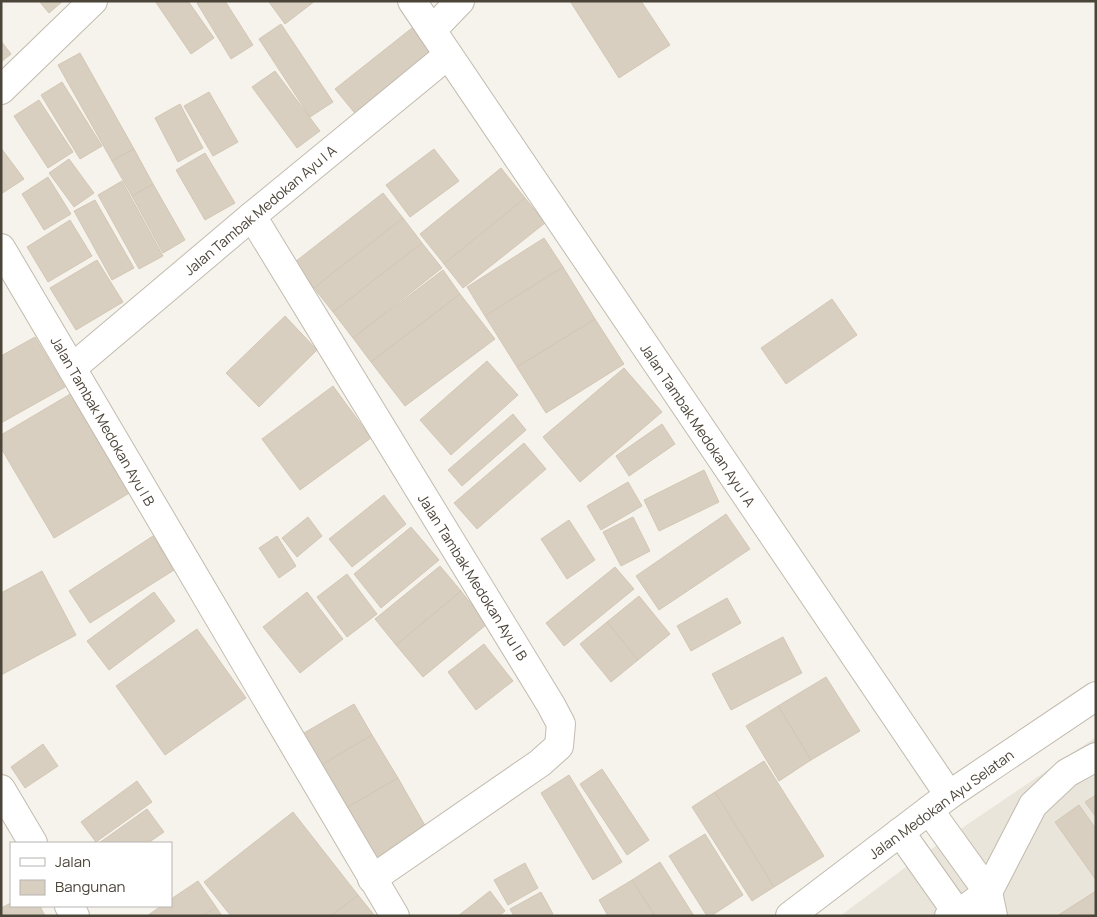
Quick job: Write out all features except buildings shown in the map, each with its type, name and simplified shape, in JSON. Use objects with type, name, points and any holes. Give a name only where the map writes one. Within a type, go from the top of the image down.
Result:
[{"type":"street","points":[[1,90],[93,1]]},
{"type":"street","name":"Jalan Tambak Medokan Ayu I A","points":[[412,1],[939,802],[990,904]]},
{"type":"street","points":[[432,30],[460,1]]},
{"type":"street","name":"Jalan Tambak Medokan Ayu I A","points":[[72,368],[252,216],[448,55]]},
{"type":"street","name":"Jalan Tambak Medokan Ayu I B","points":[[252,216],[551,704],[561,724],[559,746],[540,763],[372,879]]},
{"type":"street","name":"Jalan Tambak Medokan Ayu I B","points":[[1,248],[395,916]]},
{"type":"street","name":"Jalan Medokan Ayu Selatan","points":[[790,916],[939,802],[1096,696]]},
{"type":"street","points":[[900,832],[957,915],[990,904],[1033,805],[1067,774],[1096,758]]},
{"type":"street","points":[[1,789],[32,842]]},
{"type":"shaded area","points":[[1096,737],[1096,916],[840,916],[918,858]]}]
